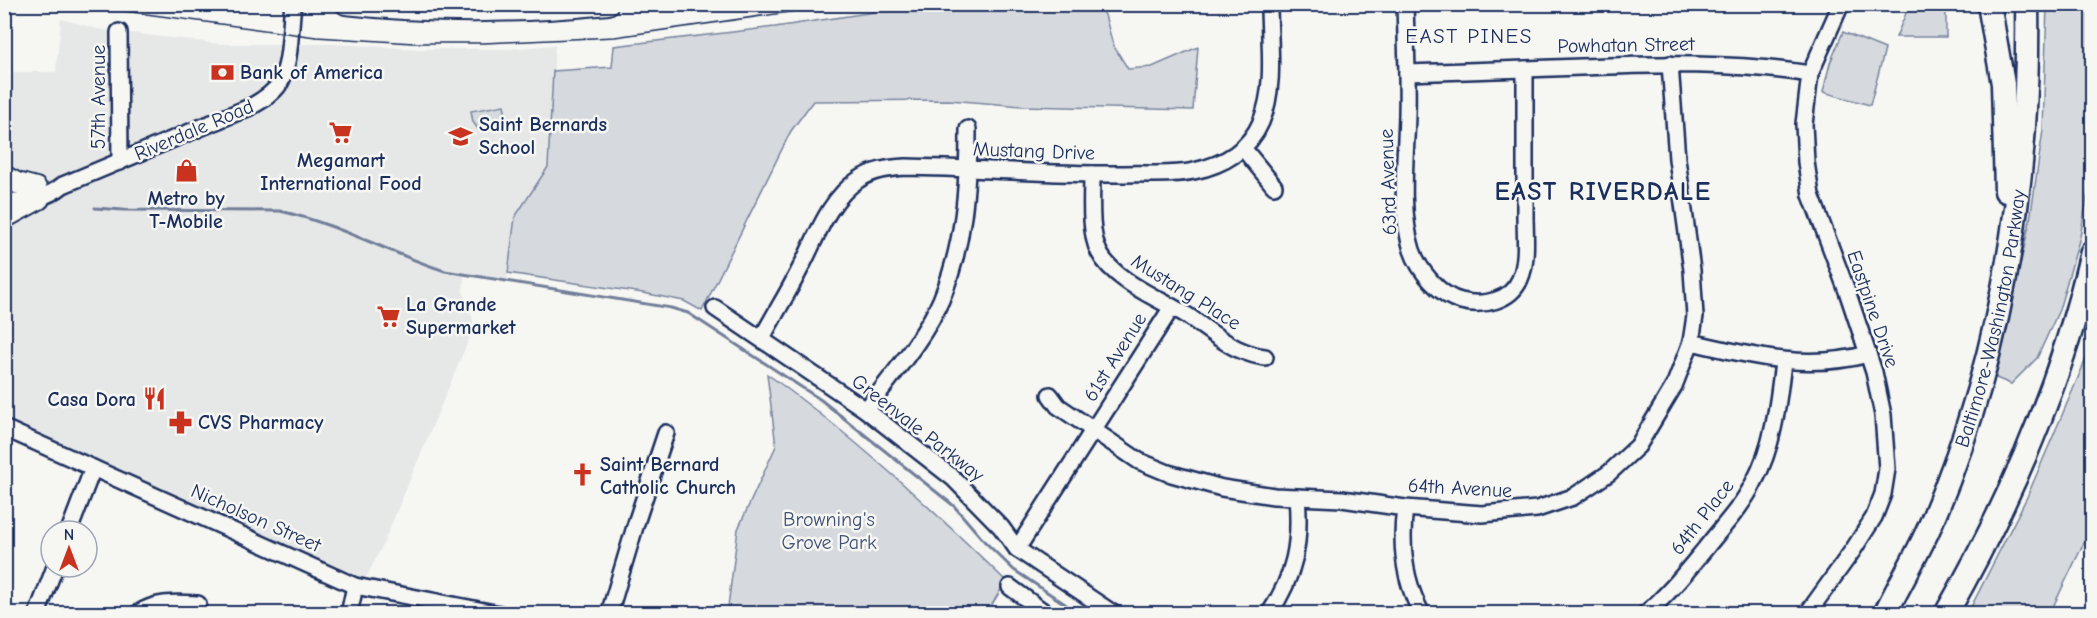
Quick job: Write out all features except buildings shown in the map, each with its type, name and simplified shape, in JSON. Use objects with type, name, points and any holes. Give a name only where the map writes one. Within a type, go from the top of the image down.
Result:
[{"type":"highway","points":[[1951,472],[1981,347],[2004,223],[2006,155],[2003,95],[1989,4]]},
{"type":"highway","name":"Baltimore-Washington Parkway","points":[[1885,614],[1928,530],[1973,412],[1990,351],[2009,263],[2023,156],[2028,56],[2027,4]]},
{"type":"highway","points":[[2036,426],[2060,360],[2092,252]]},
{"type":"highway","points":[[1946,614],[1982,547],[2092,297]]},
{"type":"main road","points":[[346,4],[427,11],[557,9],[608,4]]},
{"type":"main road","points":[[4,176],[38,194],[4,218]]},
{"type":"street","name":"Riverdale Road","points":[[4,202],[54,192],[63,186],[250,107],[273,92],[279,84],[287,57],[293,4]]},
{"type":"street","name":"Mustang Drive","points":[[762,338],[831,208],[849,186],[883,169],[918,167],[1092,174],[1180,174],[1226,159],[1243,148],[1260,123],[1268,95],[1269,4]]},
{"type":"street","name":"63rd Avenue","points":[[1405,4],[1407,222],[1413,252],[1419,265],[1436,286],[1449,296],[1475,303],[1489,302],[1502,298],[1518,283],[1522,271],[1524,241],[1525,69]]},
{"type":"street","name":"Eastpine Drive","points":[[1807,614],[1874,517],[1883,494],[1887,469],[1886,438],[1878,390],[1868,354],[1811,195],[1806,162],[1804,124],[1810,74],[1841,4]]},
{"type":"street","name":"57th Avenue","points":[[119,32],[120,162]]},
{"type":"street","name":"Powhatan Street","points":[[1407,73],[1670,64],[1724,65],[1780,69],[1810,74]]},
{"type":"street","name":"64th Avenue","points":[[1094,430],[1139,461],[1168,472],[1222,488],[1274,496],[1367,502],[1461,513],[1502,514],[1537,509],[1573,496],[1609,473],[1638,446],[1674,386],[1691,342],[1695,316],[1692,270],[1677,159],[1670,64]]},
{"type":"street","points":[[866,410],[921,334],[940,301],[961,231],[968,170],[968,129]]},
{"type":"street","points":[[1243,148],[1274,186]]},
{"type":"street","name":"Mustang Place","points":[[1092,174],[1093,231],[1098,252],[1113,269],[1131,284],[1172,307],[1235,348],[1255,356],[1265,357]]},
{"type":"street","name":"Riverdale Road","points":[[4,190],[38,194]]},
{"type":"street","name":"61st Avenue","points":[[1017,549],[1172,307]]},
{"type":"street","name":"Greenvale Parkway","points":[[715,308],[866,410],[953,478],[1001,527],[1017,549],[1114,614]]},
{"type":"street","points":[[1691,342],[1783,362],[1824,360],[1868,354]]},
{"type":"street","name":"64th Place","points":[[1645,614],[1674,587],[1730,520],[1754,484],[1775,422],[1783,362]]},
{"type":"street","name":"61st Avenue","points":[[1050,395],[1058,406],[1094,430]]},
{"type":"street","name":"Nicholson Street","points":[[4,428],[355,586],[500,614]]},
{"type":"street","points":[[609,614],[666,433]]},
{"type":"street","points":[[74,519],[93,468]]},
{"type":"street","points":[[1269,614],[1284,589],[1295,559],[1299,522],[1297,497]]},
{"type":"street","points":[[1405,508],[1402,528],[1405,568],[1414,599],[1422,614]]},
{"type":"street","points":[[37,614],[50,579]]},
{"type":"street","points":[[349,614],[355,586]]},
{"type":"street","points":[[1010,587],[1047,614]]},
{"type":"street","points":[[137,614],[155,605],[198,604]]},
{"type":"shaded area","points":[[61,19],[98,29],[220,44],[332,44],[420,49],[509,49],[555,45],[548,167],[515,217],[507,282],[464,276],[463,292],[473,320],[473,329],[384,542],[367,576],[355,586],[5,428],[5,218],[54,187],[36,188],[5,176],[4,72],[56,72]]},
{"type":"green space","points":[[921,5],[1099,5],[1105,15],[1113,45],[1128,69],[1152,67],[1198,47],[1193,110],[1022,106],[949,100],[813,101],[791,131],[702,311],[684,301],[508,273],[515,217],[548,167],[553,71],[612,67],[614,46],[775,27]]},
{"type":"green space","points":[[2047,5],[2092,5],[2092,171],[2080,237],[2059,310],[2037,358],[2011,384],[1996,378],[2030,220],[2043,130]]},
{"type":"green space","points":[[1909,6],[1946,6],[1946,37],[1896,37]]},
{"type":"green space","points":[[1843,32],[1885,49],[1870,105],[1823,92],[1830,63]]},
{"type":"green space","points":[[504,105],[508,124],[478,129],[473,122],[471,111]]},
{"type":"green space","points":[[2092,345],[2092,526],[2050,613],[1968,613],[2027,497]]},
{"type":"green space","name":"Browning's Grove Park","points":[[767,374],[861,447],[1006,581],[987,613],[727,614],[738,529],[776,446]]},
{"type":"waterway","points":[[95,208],[280,211],[322,223],[445,271],[671,308],[688,313],[821,400],[954,506],[985,542],[1014,570],[1080,614]]},
{"type":"tram line","points":[[72,4],[316,37],[413,43],[484,43],[615,37],[845,4]]},
{"type":"place","name":"Bank of America","points":[[222,72]]},
{"type":"place","name":"Megamart International Food","points":[[341,133]]},
{"type":"place","name":"Saint Bernards School","points":[[461,136]]},
{"type":"place","name":"Metro by T-Mobile","points":[[186,170]]},
{"type":"place","name":"La Grande Supermarket","points":[[388,316]]},
{"type":"place","name":"Casa Dora","points":[[154,399]]},
{"type":"place","name":"CVS Pharmacy","points":[[180,422]]},
{"type":"place","name":"Saint Bernard Catholic Church","points":[[582,475]]},
{"type":"district","name":"EAST PINES","points":[[1469,36]]},
{"type":"district","name":"EAST RIVERDALE","points":[[1603,192]]}]
